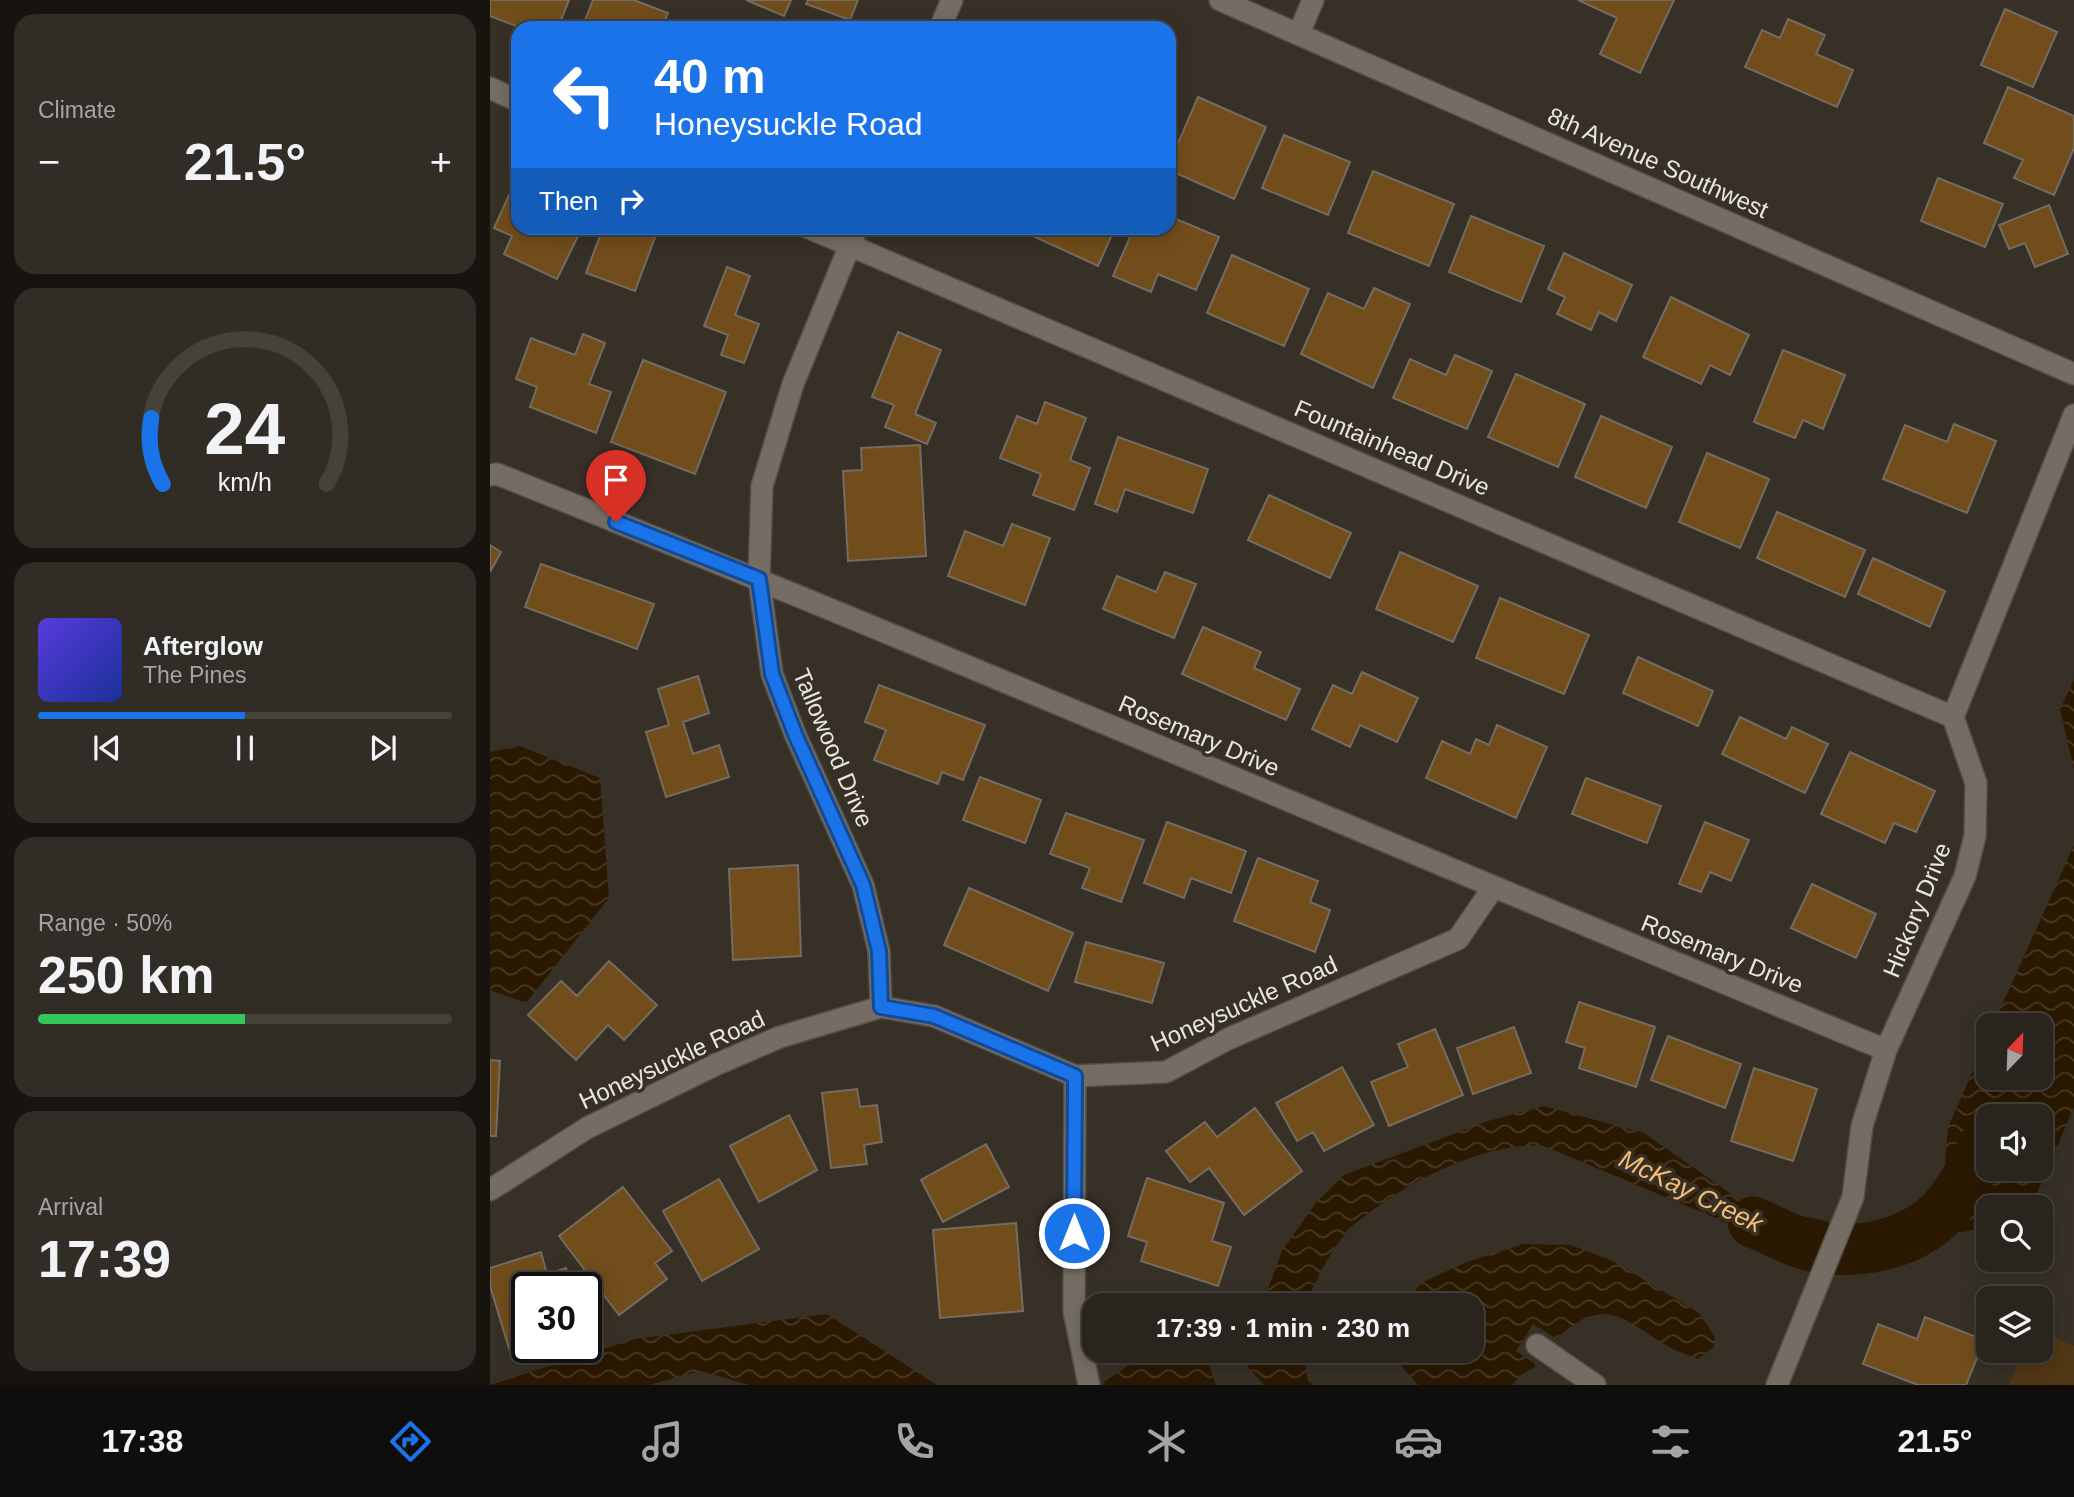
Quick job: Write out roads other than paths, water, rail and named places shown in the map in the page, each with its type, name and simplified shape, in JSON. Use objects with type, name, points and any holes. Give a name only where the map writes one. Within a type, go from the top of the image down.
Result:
[{"type":"street","points":[[943,21],[951,0]]},
{"type":"street","name":"8th Avenue Southwest","points":[[1220,0],[2074,374]]},
{"type":"street","points":[[1299,33],[1313,0]]},
{"type":"street","points":[[490,88],[511,98]]},
{"type":"street","name":"Tallowood Drive","points":[[854,236],[793,384],[762,486],[759,579],[772,674],[795,734],[863,885],[879,951],[881,1007]]},
{"type":"street","name":"Fountainhead Drive","points":[[854,236],[1954,717]]},
{"type":"street","points":[[1954,717],[2074,415]]},
{"type":"street","name":"Rosemary Drive","points":[[490,475],[497,474],[759,579],[1886,1050]]},
{"type":"street","name":"Hickory Drive","points":[[1777,1385],[1853,1197],[1862,1125],[1886,1050],[1965,876],[1975,836],[1976,783],[1954,717]]},
{"type":"street","name":"Honeysuckle Road","points":[[490,1190],[587,1128],[715,1065],[780,1037],[881,1007],[934,1016],[1075,1076],[1166,1072],[1228,1039],[1458,939],[1493,888]]},
{"type":"street","points":[[1075,1076],[1074,1311],[1089,1385]]},
{"type":"street","points":[[1537,1345],[1595,1385]]},
{"type":"water","points":[[2074,679],[2074,769],[2060,710]]},
{"type":"water","points":[[520,746],[600,778],[609,898],[526,1003],[490,990],[490,752]]},
{"type":"water","points":[[2074,845],[2074,1107],[2053,1156],[2053,1104],[1976,1104],[1976,1181],[2042,1181],[2036,1195],[1976,1195],[1976,1229],[1952,1234],[1854,1270],[1842,1267],[1858,1226],[1884,1230],[1942,1194],[1948,1127],[1976,1065],[1976,1090],[2053,1090],[2053,1013],[1998,1013]]},
{"type":"water","points":[[1543,1106],[1644,1133],[1750,1207],[1828,1221],[1813,1259],[1544,1146],[1522,1146],[1475,1156],[1405,1188],[1347,1231],[1329,1257],[1310,1293],[1266,1293],[1282,1251],[1315,1204],[1344,1175],[1488,1121]]},
{"type":"water","points":[[1523,1244],[1571,1245],[1613,1261],[1699,1313],[1715,1337],[1714,1347],[1698,1359],[1673,1349],[1621,1318],[1598,1314],[1578,1322],[1557,1339],[1533,1324],[1516,1351],[1535,1364],[1535,1367],[1521,1375],[1512,1385],[1418,1385],[1399,1363],[1484,1363],[1484,1293],[1413,1293],[1423,1282],[1467,1262]]},
{"type":"water","points":[[827,1314],[937,1385],[749,1385],[701,1371],[648,1385],[490,1385],[559,1363],[602,1363],[602,1349],[635,1339]]},
{"type":"water","points":[[1132,1363],[1208,1363],[1216,1385],[1105,1385],[1104,1382]]},
{"type":"water","points":[[1248,1363],[1305,1363],[1308,1381],[1313,1385],[1264,1385],[1248,1367]]},
{"type":"waterway","name":"McKay Creek","points":[[1753,1222],[1808,1245],[1846,1249],[1885,1244],[1904,1238],[1937,1217],[1961,1188],[1976,1161]]}]
